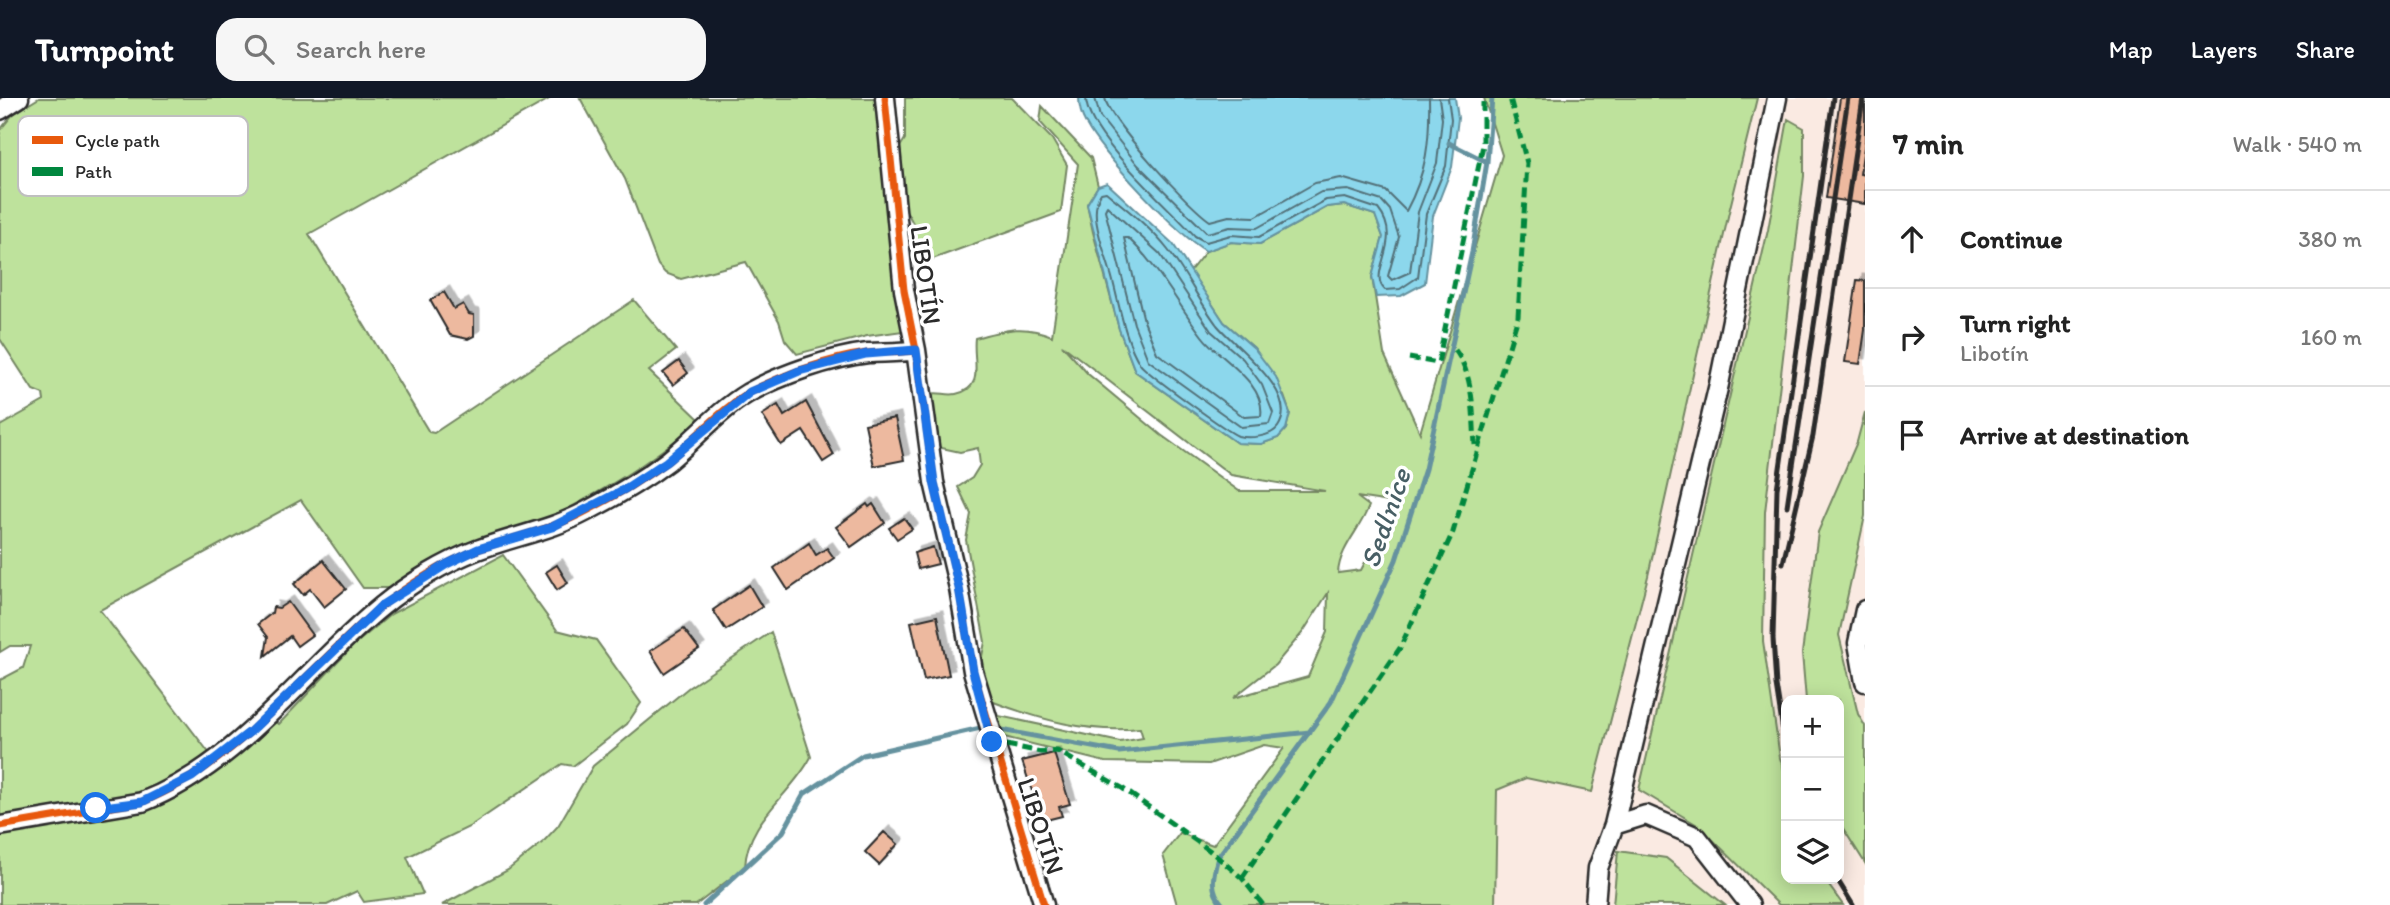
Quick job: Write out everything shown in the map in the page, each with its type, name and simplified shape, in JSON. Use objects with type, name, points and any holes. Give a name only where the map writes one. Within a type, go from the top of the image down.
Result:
[{"type":"street","points":[[0,110],[19,98]]},
{"type":"street","name":"LIBOTÍN","points":[[885,98],[904,290],[916,350],[934,482],[959,588],[973,671],[992,742],[1044,905]]},
{"type":"street","points":[[1595,905],[1598,868],[1614,825],[1719,384],[1777,98]]},
{"type":"street","points":[[0,826],[142,802],[161,795],[192,777],[251,731],[382,605],[447,564],[478,549],[552,527],[586,512],[666,462],[750,392],[799,371],[866,354],[916,350]]},
{"type":"street","points":[[1865,610],[1858,643],[1865,682]]},
{"type":"street","points":[[1614,825],[1646,815],[1697,837],[1750,905]]},
{"type":"shaded area","points":[[1642,98],[1865,98],[1865,905],[1402,905]]},
{"type":"green space","points":[[39,98],[551,98],[309,234],[429,432],[434,433],[634,300],[676,350],[649,371],[700,420],[665,448],[591,496],[513,535],[392,588],[363,588],[301,500],[100,610],[210,754],[180,777],[144,794],[67,807],[77,822],[149,805],[272,721],[279,724],[353,646],[391,614],[503,555],[557,630],[596,640],[641,703],[627,724],[573,766],[562,764],[469,827],[407,857],[423,894],[364,902],[357,891],[327,905],[0,905],[0,680],[23,668],[30,646],[10,646],[0,652],[0,426],[44,401],[43,394],[33,390],[0,339],[0,130],[13,114]]},
{"type":"green space","points":[[580,98],[878,98],[903,331],[867,336],[797,354],[785,340],[779,321],[746,262],[681,279],[665,273],[658,265],[625,179]]},
{"type":"green space","points":[[905,98],[1012,98],[1052,139],[1067,165],[1061,212],[919,264],[914,241],[915,227],[899,197],[898,150],[905,139]]},
{"type":"green space","points":[[1484,98],[1757,98],[1648,576],[1592,792],[1526,778],[1497,790],[1495,905],[1177,905],[1163,855],[1180,833],[1213,845],[1284,748],[1264,745],[1209,764],[1105,762],[996,735],[990,714],[1120,742],[1143,738],[1140,728],[1083,727],[1027,714],[991,701],[981,661],[985,642],[966,540],[971,514],[958,487],[972,478],[980,465],[978,448],[960,452],[937,447],[929,394],[956,394],[971,386],[976,372],[975,338],[1023,329],[1052,336],[1078,164],[1040,122],[1042,106],[1091,158],[1098,186],[1087,204],[1119,329],[1135,371],[1237,443],[1261,444],[1278,438],[1286,429],[1290,413],[1284,396],[1254,348],[1224,322],[1190,271],[1206,251],[1231,242],[1260,244],[1327,207],[1344,205],[1375,215],[1383,237],[1372,277],[1384,354],[1420,433],[1502,155]],"holes":[[[1062,345],[1231,475],[1325,491],[1239,491],[1161,435],[1088,374]],[[1357,497],[1396,503],[1361,570],[1338,573],[1342,555],[1369,506]],[[1328,593],[1327,632],[1308,677],[1233,698],[1275,665],[1303,632]]]},
{"type":"green space","points":[[1788,119],[1804,128],[1804,176],[1765,512],[1763,641],[1781,761],[1781,884],[1828,884],[1843,905],[1779,905],[1699,826],[1639,790],[1768,230]]},
{"type":"green space","points":[[1865,412],[1865,516],[1839,635],[1858,714],[1865,726],[1865,863],[1844,830],[1844,695],[1806,695],[1802,653],[1818,532],[1857,442]]},
{"type":"green space","points":[[771,632],[811,757],[803,771],[761,821],[753,835],[745,867],[696,905],[442,905],[508,870],[543,842],[558,826],[593,766],[688,688]]},
{"type":"green space","points":[[1618,851],[1666,858],[1725,905],[1613,905]]},
{"type":"water","points":[[1079,98],[1455,98],[1458,118],[1452,167],[1433,216],[1425,283],[1401,296],[1376,297],[1372,277],[1383,237],[1375,215],[1344,205],[1327,207],[1260,244],[1231,242],[1206,251],[1177,228],[1107,154],[1085,121]]},
{"type":"water","points":[[1107,183],[1173,244],[1224,322],[1254,348],[1276,377],[1290,413],[1286,429],[1278,438],[1261,444],[1237,443],[1135,371],[1119,329],[1087,204],[1098,186]]},
{"type":"building","points":[[1840,98],[1865,98],[1865,141],[1860,174],[1865,175],[1865,204],[1826,198]]},
{"type":"building","points":[[1857,280],[1865,281],[1865,330],[1860,364],[1845,362]]},
{"type":"building","points":[[444,292],[454,309],[463,304],[469,314],[474,315],[474,336],[468,339],[450,335],[430,300]]},
{"type":"building","points":[[679,361],[688,373],[673,385],[663,373]]},
{"type":"building","points":[[806,402],[834,455],[823,462],[803,431],[781,445],[762,415],[778,405],[784,416]]},
{"type":"building","points":[[895,418],[904,460],[874,466],[865,424]]},
{"type":"building","points":[[867,504],[869,507],[873,504],[885,523],[851,547],[836,527]]},
{"type":"building","points":[[904,518],[912,529],[897,539],[889,528]]},
{"type":"building","points":[[809,543],[816,555],[827,548],[834,558],[788,590],[774,568]]},
{"type":"building","points":[[933,547],[938,564],[918,569],[914,553]]},
{"type":"building","points":[[323,560],[346,589],[324,607],[310,589],[303,595],[294,584]]},
{"type":"building","points":[[557,565],[568,583],[557,590],[546,572]]},
{"type":"building","points":[[749,585],[762,607],[726,630],[713,610]]},
{"type":"building","points":[[288,602],[312,635],[297,646],[290,636],[265,656],[268,637],[258,624],[272,613],[273,607],[279,608]]},
{"type":"building","points":[[937,616],[949,675],[924,680],[911,622]]},
{"type":"building","points":[[684,629],[699,649],[664,673],[650,651]]},
{"type":"building","points":[[1054,753],[1070,804],[1059,807],[1062,816],[1042,821],[1022,761]]},
{"type":"building","points":[[884,832],[898,844],[879,865],[865,852]]},
{"type":"waterway","name":"Sedlnice","points":[[1223,905],[1214,888],[1218,857],[1331,702],[1396,560],[1425,469],[1472,252],[1487,162],[1492,98]]},
{"type":"waterway","points":[[1449,143],[1487,162]]},
{"type":"waterway","points":[[704,905],[783,832],[804,794],[863,755],[985,727],[1119,752],[1310,732]]},
{"type":"railway","points":[[1781,718],[1773,638],[1777,489],[1833,98]]},
{"type":"railway","points":[[1787,506],[1848,98]]},
{"type":"railway","points":[[1783,563],[1813,436],[1863,98]]},
{"type":"railway","points":[[1840,884],[1853,905]]},
{"type":"marked path","points":[[1409,358],[1438,363],[1483,145],[1483,98]]},
{"type":"marked path","points":[[1242,878],[1400,648],[1453,532],[1518,317],[1527,163],[1510,98]]},
{"type":"marked path","points":[[1455,350],[1469,383],[1475,445]]},
{"type":"marked path","points":[[992,742],[1041,752],[1057,751],[1122,788],[1209,850],[1242,878],[1263,905]]},
{"type":"cycle path","points":[[885,98],[904,290],[916,350],[934,482],[959,588],[973,671],[1044,905]]},
{"type":"cycle path","points":[[0,826],[142,802],[178,785],[241,740],[353,631],[382,606],[428,574],[491,545],[574,518],[608,500],[668,461],[727,408],[761,386],[839,358],[916,350]]},
{"type":"route","points":[[96,808],[142,802],[161,795],[192,777],[251,731],[382,605],[447,564],[478,549],[552,527],[586,512],[666,462],[733,403],[750,392],[799,371],[866,354],[916,350],[934,482],[959,588],[973,671],[992,742]]}]
